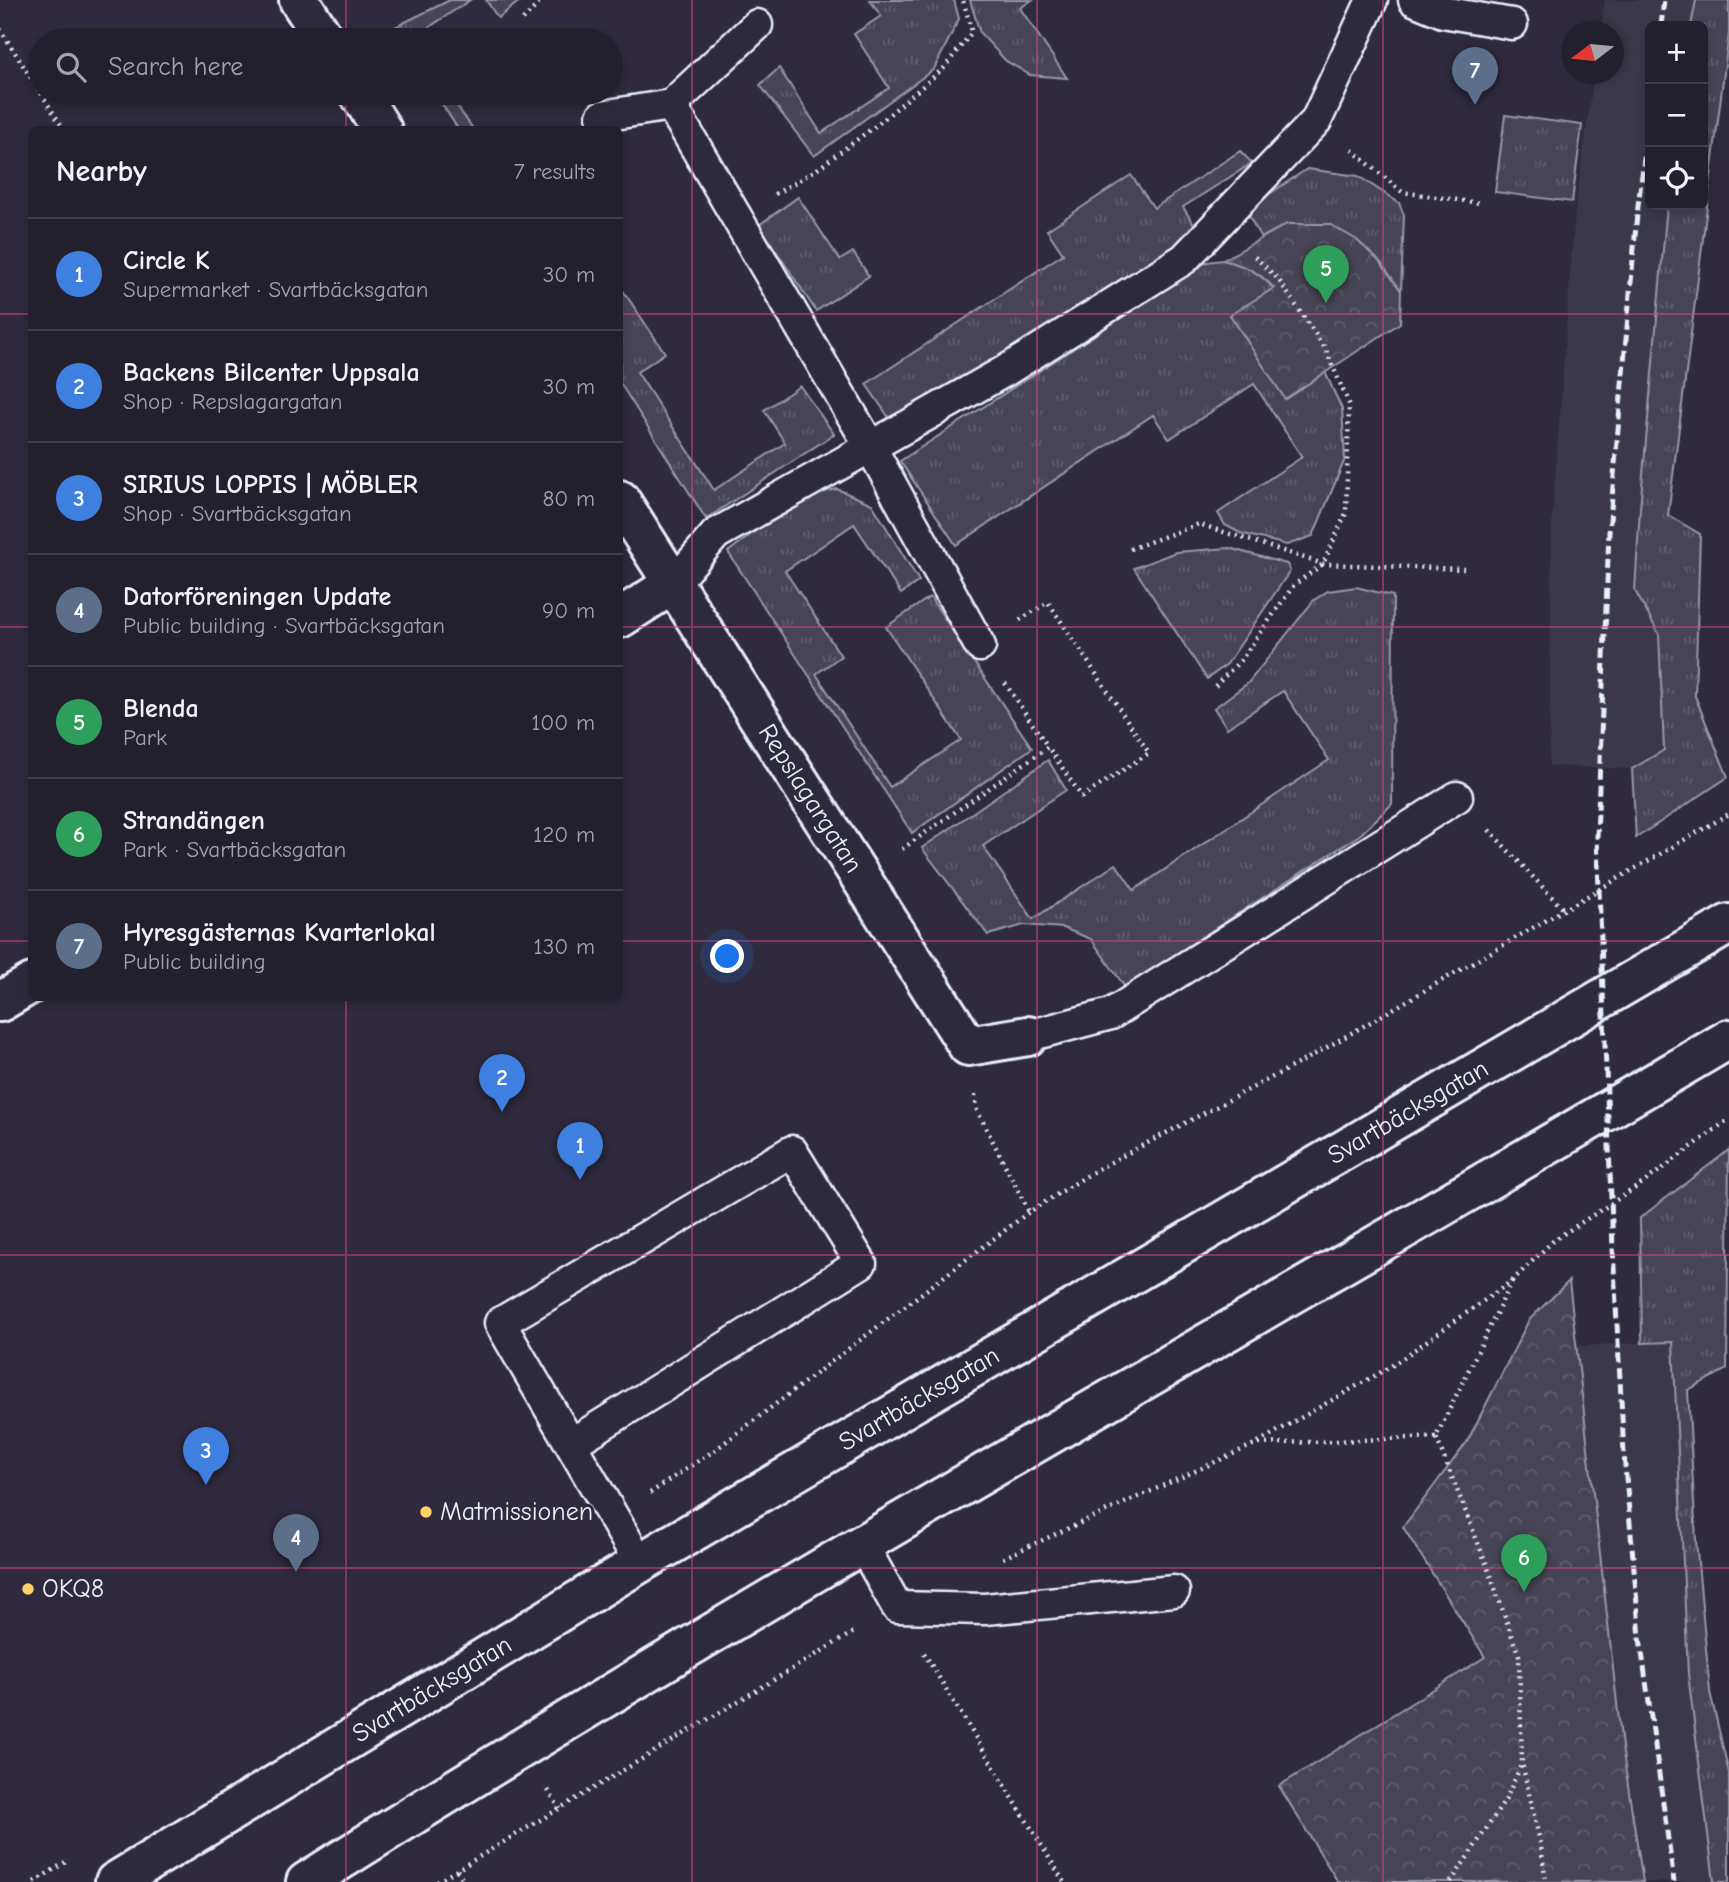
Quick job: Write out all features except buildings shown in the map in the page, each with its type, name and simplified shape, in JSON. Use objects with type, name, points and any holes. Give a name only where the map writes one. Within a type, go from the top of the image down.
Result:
[{"type":"street","points":[[299,0],[317,28]]},
{"type":"street","points":[[366,105],[380,126]]},
{"type":"street","name":"Repslagargatan","points":[[623,505],[968,1046]]},
{"type":"street","points":[[623,616],[673,584]]},
{"type":"street","name":"Svartbäcksgatan","points":[[115,1882],[640,1563],[1729,924]]},
{"type":"street","points":[[0,1002],[28,985]]},
{"type":"street","points":[[968,1046],[1028,1037]]},
{"type":"street","points":[[306,1882],[493,1765],[862,1544],[1729,1040]]},
{"type":"lane","points":[[673,584],[716,534],[1005,370],[1184,258],[1316,121],[1372,0]]},
{"type":"lane","points":[[1414,0],[1443,12],[1512,24]]},
{"type":"lane","points":[[602,116],[671,105],[757,25]]},
{"type":"lane","points":[[671,105],[870,446],[979,646]]},
{"type":"lane","points":[[1028,1037],[1111,1014],[1457,797]]},
{"type":"lane","points":[[570,1444],[861,1263],[792,1151],[500,1323],[570,1444],[640,1563]]},
{"type":"lane","points":[[862,1544],[897,1606],[985,1609],[1174,1591]]},
{"type":"path","points":[[523,20],[542,0]]},
{"type":"path","points":[[737,216],[816,170],[878,124],[944,68],[972,32],[963,0]]},
{"type":"path","points":[[0,29],[28,74]]},
{"type":"path","points":[[48,105],[61,126]]},
{"type":"path","points":[[1316,121],[1402,191],[1479,202]]},
{"type":"path","points":[[1214,686],[1241,660],[1294,585],[1323,564],[1346,513],[1349,404],[1325,348],[1278,279],[1219,221]]},
{"type":"path","points":[[1130,549],[1199,524],[1323,564],[1464,569]]},
{"type":"path","points":[[1048,602],[1149,753],[1083,797],[1048,747],[979,646],[1048,602]]},
{"type":"path","points":[[861,878],[1048,747]]},
{"type":"path","points":[[1457,797],[1564,910]]},
{"type":"path","points":[[613,1517],[715,1450],[1028,1212],[1096,1170],[1305,1060],[1729,814]]},
{"type":"path","points":[[968,1046],[977,1110],[1028,1212]]},
{"type":"path","points":[[995,1562],[1255,1444],[1390,1367],[1513,1280],[1554,1240],[1643,1183],[1729,1119]]},
{"type":"path","points":[[1513,1280],[1436,1437],[1486,1563],[1519,1656],[1522,1763],[1541,1846],[1546,1882]]},
{"type":"path","points":[[1255,1444],[1436,1437]]},
{"type":"path","points":[[437,1882],[897,1606],[1063,1880],[1054,1882]]},
{"type":"path","points":[[1451,1882],[1506,1799],[1522,1763]]},
{"type":"path","points":[[34,1882],[69,1860]]},
{"type":"path","points":[[457,1870],[464,1882]]},
{"type":"shaded area","points":[[1605,0],[1696,0],[1692,21],[1645,21],[1645,210],[1667,210],[1635,591],[1659,634],[1664,750],[1632,769],[1549,766],[1552,517],[1575,210],[1593,84],[1624,84],[1624,21],[1602,21]]},
{"type":"shaded area","points":[[1673,1341],[1688,1674],[1714,1882],[1643,1882],[1622,1747],[1576,1346]]},
{"type":"green space","points":[[450,0],[470,0],[428,28],[393,28]]},
{"type":"green space","points":[[486,0],[521,0],[498,18]]},
{"type":"green space","points":[[870,0],[954,0],[959,19],[934,69],[814,156],[760,85],[779,68],[821,133],[889,88],[854,34],[881,16]]},
{"type":"green space","points":[[970,0],[1032,0],[1020,8],[1067,78],[1030,75],[1006,61],[980,33]]},
{"type":"green space","points":[[1696,0],[1729,0],[1729,33],[1708,199],[1708,21],[1692,21]]},
{"type":"green space","points":[[443,105],[456,105],[471,126],[456,126]]},
{"type":"green space","points":[[1505,115],[1582,125],[1572,202],[1495,192]]},
{"type":"green space","points":[[1240,151],[1252,163],[1183,207],[1198,231],[894,425],[866,384],[1063,254],[1047,230],[1131,175],[1154,208]]},
{"type":"green space","points":[[1307,169],[1358,176],[1399,203],[1404,215],[1401,291],[1381,263],[1287,224],[1261,238],[1249,216],[1260,200]]},
{"type":"green space","points":[[798,197],[840,260],[853,252],[869,276],[816,311],[759,225]]},
{"type":"green space","points":[[1667,210],[1707,210],[1668,515],[1700,534],[1695,696],[1728,777],[1636,838],[1632,769],[1664,750],[1659,634],[1635,591]]},
{"type":"green space","points":[[1287,224],[1329,224],[1357,240],[1381,263],[1401,291],[1400,323],[1285,399],[1230,315],[1274,288],[1251,270],[1223,260]]},
{"type":"green space","points":[[1223,260],[1251,270],[1274,289],[1286,398],[1325,372],[1342,409],[1345,459],[1313,536],[1287,545],[1240,533],[1225,525],[1218,513],[1302,457],[1254,384],[1169,439],[1153,415],[956,545],[900,461],[1207,262]]},
{"type":"green space","points":[[623,290],[665,353],[637,372],[714,490],[785,443],[764,410],[800,386],[834,434],[706,519],[623,388]]},
{"type":"green space","points":[[837,489],[872,504],[919,581],[901,594],[854,524],[785,571],[841,656],[816,674],[890,787],[961,740],[886,627],[930,597],[1032,748],[912,833],[728,552],[800,497]]},
{"type":"green space","points":[[1229,548],[1287,564],[1290,571],[1227,664],[1207,679],[1134,568],[1176,552]]},
{"type":"green space","points":[[1356,587],[1393,596],[1392,804],[1361,834],[1125,987],[1091,939],[1063,928],[1024,925],[988,935],[922,848],[1048,760],[1066,790],[983,846],[1033,919],[1116,864],[1134,890],[1329,760],[1283,691],[1227,728],[1214,708],[1248,683],[1314,600],[1328,591]]},
{"type":"green space","points":[[1729,1150],[1727,1369],[1688,1390],[1696,1541],[1710,1692],[1729,1773],[1729,1882],[1714,1882],[1688,1674],[1673,1342],[1642,1343],[1640,1218]]},
{"type":"green space","points":[[1569,1281],[1622,1747],[1643,1882],[1338,1882],[1279,1786],[1485,1657],[1403,1527],[1467,1442],[1529,1320]]},
{"type":"railway","points":[[1662,21],[1664,0]]},
{"type":"railway","points":[[1645,147],[1637,214],[1609,532],[1597,837],[1624,1454],[1640,1638],[1674,1882]]},
{"type":"place","name":"Hyresgästernas Kvarterlokal","points":[[1475,105]]},
{"type":"place","name":"Blenda","points":[[1326,303]]},
{"type":"place","name":"Backens Bilcenter Uppsala","points":[[502,1112]]},
{"type":"place","name":"Circle K","points":[[580,1180]]},
{"type":"place","name":"SIRIUS LOPPIS | MÖBLER","points":[[206,1485]]},
{"type":"place","name":"Matmissionen","points":[[426,1512]]},
{"type":"place","name":"Datorföreningen Update","points":[[296,1572]]},
{"type":"place","name":"OKQ8","points":[[28,1589]]},
{"type":"place","name":"Strandängen","points":[[1524,1592]]}]
